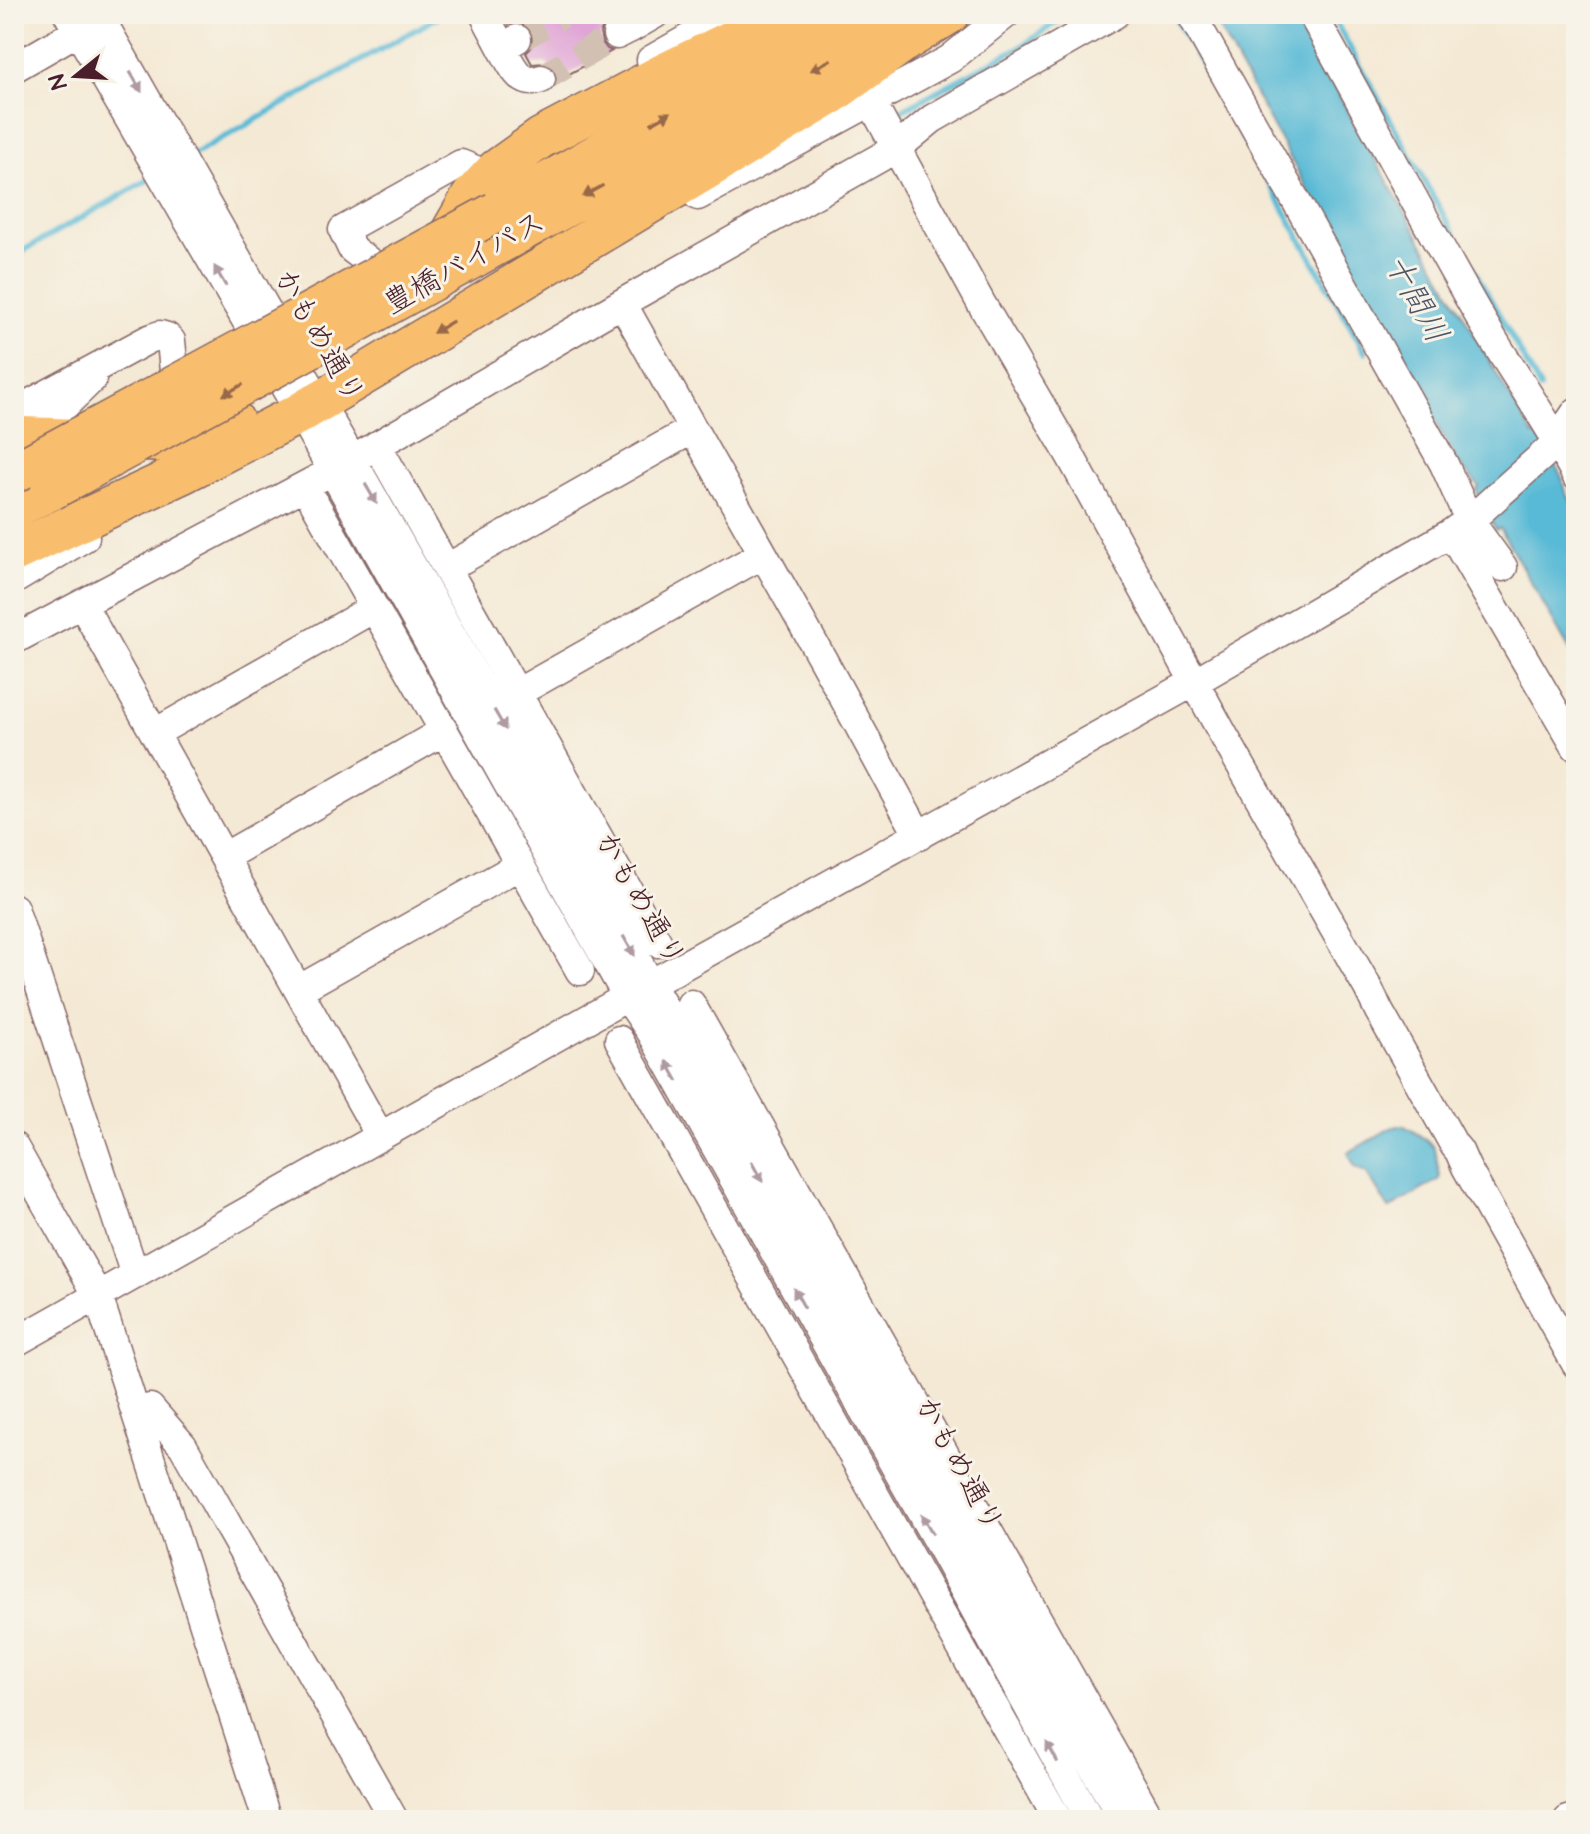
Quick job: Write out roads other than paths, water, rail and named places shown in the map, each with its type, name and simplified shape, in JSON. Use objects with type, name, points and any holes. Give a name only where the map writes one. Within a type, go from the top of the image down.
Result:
[{"type":"highway","points":[[16,440],[189,440],[303,397],[394,322],[472,196],[498,184],[541,138],[786,14]]},
{"type":"highway","name":"豊橋バイパス","points":[[16,440],[498,184],[842,14]]},
{"type":"highway","name":"豊橋バイパス","points":[[14,508],[914,14]]},
{"type":"highway","points":[[14,552],[166,480],[303,397],[510,286],[827,97],[905,41],[949,14]]},
{"type":"street","points":[[622,26],[655,14]]},
{"type":"street","points":[[413,294],[352,249],[343,230],[461,164],[498,184],[516,145],[535,125],[731,14]]},
{"type":"street","points":[[510,286],[538,283],[557,275],[868,96],[950,59],[1006,14]]},
{"type":"street","points":[[14,640],[342,466],[897,148],[932,119],[1115,14]]},
{"type":"street","points":[[1191,14],[1444,464],[1466,522],[1576,747]]},
{"type":"street","points":[[1312,14],[1478,314],[1576,475]]},
{"type":"street","points":[[491,16],[510,44],[518,76],[535,82],[541,79]]},
{"type":"street","points":[[14,68],[92,19]]},
{"type":"street","name":"かもめ通り","points":[[92,19],[639,991],[1124,1805],[1151,1820]]},
{"type":"street","points":[[868,96],[1576,1364]]},
{"type":"street","points":[[622,303],[919,836]]},
{"type":"street","points":[[16,440],[53,417],[108,361],[160,335],[171,341],[181,428],[189,440]]},
{"type":"street","points":[[14,1343],[1196,681],[1466,522],[1554,442],[1576,412]]},
{"type":"street","points":[[447,568],[693,429]]},
{"type":"street","points":[[377,445],[658,943]]},
{"type":"street","points":[[14,580],[154,498],[166,480]]},
{"type":"street","points":[[305,486],[580,971]]},
{"type":"street","points":[[1466,522],[1503,567]]},
{"type":"street","points":[[517,693],[763,554]]},
{"type":"street","points":[[82,604],[380,1136]]},
{"type":"street","points":[[155,733],[374,608]]},
{"type":"street","points":[[224,857],[444,731]]},
{"type":"street","points":[[479,794],[552,756]]},
{"type":"street","points":[[298,990],[520,865]]},
{"type":"street","points":[[14,908],[135,1275]]},
{"type":"street","points":[[691,1004],[967,1545],[919,1572]]},
{"type":"street","points":[[619,1040],[1058,1820]]},
{"type":"street","points":[[14,1147],[98,1296],[267,1820]]},
{"type":"street","points":[[98,1296],[120,1313],[287,1820]]},
{"type":"street","points":[[150,1408],[183,1446],[394,1820]]},
{"type":"street","name":"かもめ通り","points":[[967,1545],[1090,1820]]},
{"type":"street","points":[[1568,1820],[1576,1818]]},
{"type":"water","name":"十間川","points":[[1211,14],[1293,14],[1507,392],[1534,436],[1538,434],[1560,472],[1576,510],[1576,661],[1500,528],[1496,530],[1476,490],[1479,486],[1457,461]]},
{"type":"water","points":[[1403,1125],[1432,1145],[1440,1179],[1389,1209],[1367,1173],[1355,1167],[1348,1153],[1391,1128]]},
{"type":"waterway","points":[[189,157],[438,17],[437,14]]},
{"type":"waterway","points":[[893,115],[1024,45],[1068,14]]},
{"type":"waterway","points":[[1173,14],[1365,352]]},
{"type":"waterway","points":[[1331,14],[1540,388]]},
{"type":"waterway","points":[[14,256],[155,176]]},
{"type":"tunnel","points":[[518,39],[562,14]]},
{"type":"tunnel","points":[[541,79],[617,35]]}]
